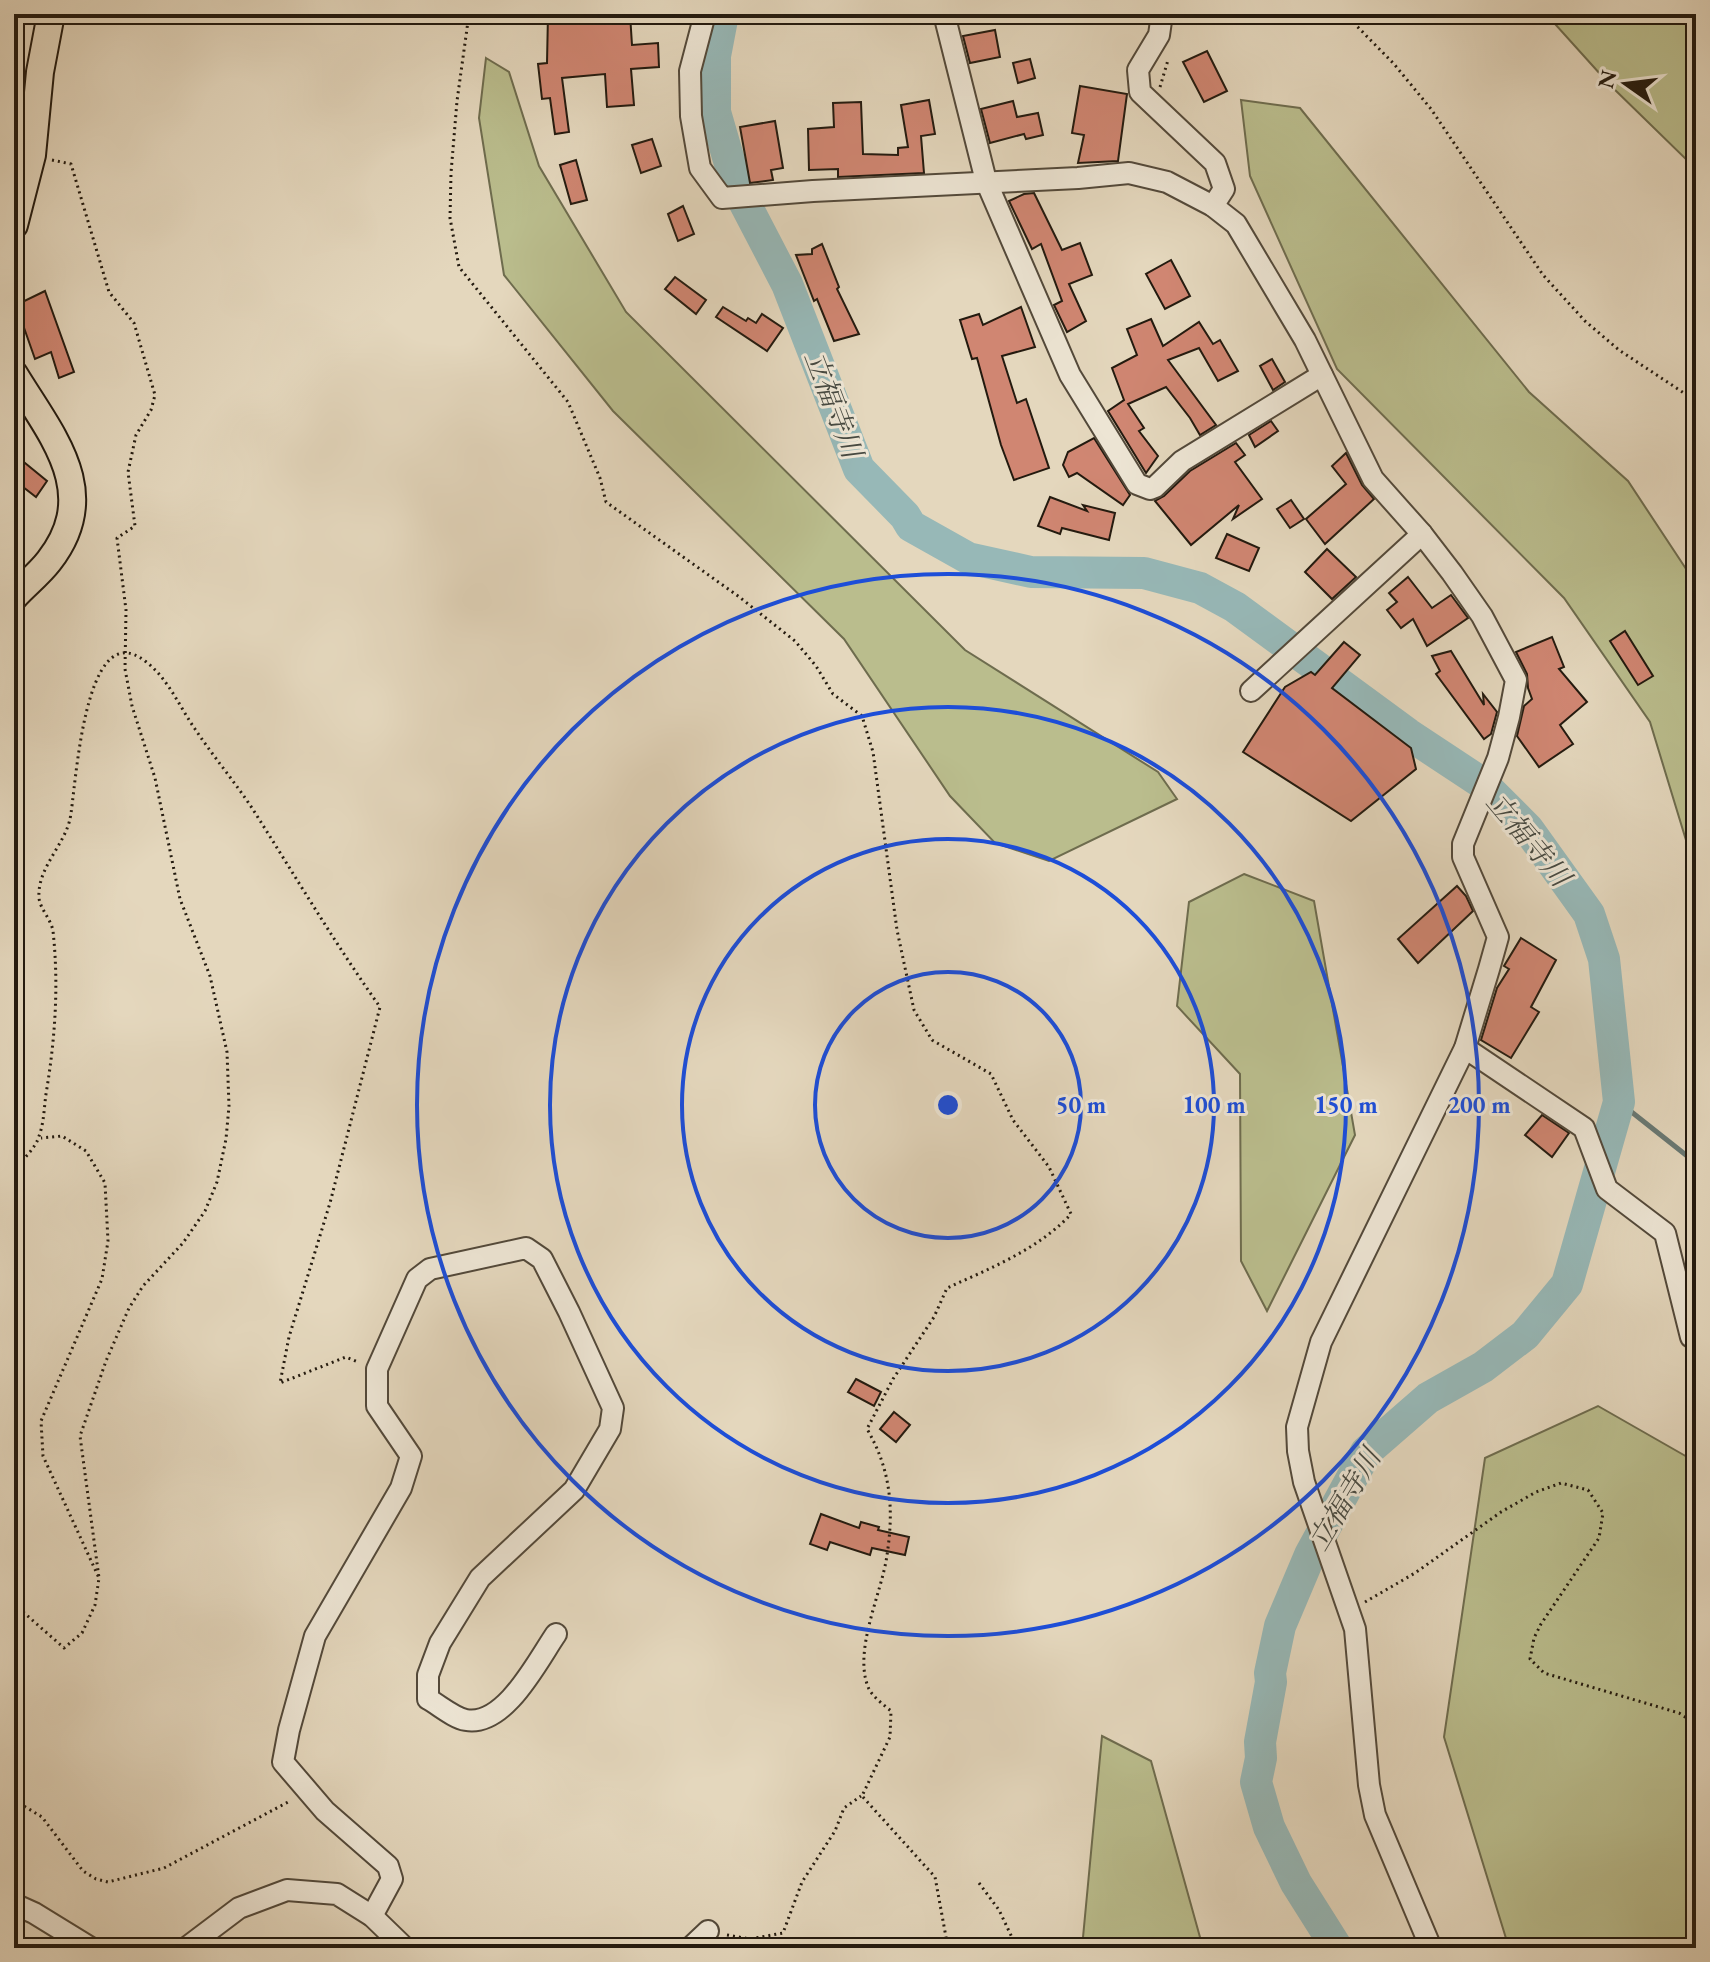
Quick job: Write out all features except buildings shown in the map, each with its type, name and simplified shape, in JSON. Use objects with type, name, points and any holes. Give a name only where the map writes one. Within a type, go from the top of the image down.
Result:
[{"type":"main road","points":[[14,225],[32,155],[40,72],[51,14]]},
{"type":"main road","points":[[14,374],[62,454],[74,488],[67,530],[50,560],[14,597]]},
{"type":"street","points":[[705,14],[690,71],[691,116],[700,168],[722,198],[1129,173],[1167,182],[1213,206],[1236,224],[1305,340],[1373,479],[1422,534],[1482,616],[1516,680],[1498,758],[1463,844],[1463,857],[1498,937],[1465,1048],[1321,1342],[1297,1427],[1304,1482],[1355,1629],[1369,1785],[1375,1815],[1431,1948]]},
{"type":"street","points":[[944,14],[986,181],[1070,375],[1137,484],[1142,488],[1155,487],[1182,461],[1322,375]]},
{"type":"street","points":[[1162,14],[1159,35],[1138,70],[1140,92],[1215,163],[1224,189],[1213,206]]},
{"type":"street","points":[[1251,691],[1422,534]]},
{"type":"street","points":[[1465,1048],[1584,1128],[1607,1189],[1665,1233],[1691,1337],[1696,1340]]},
{"type":"street","points":[[372,1916],[392,1879],[388,1866],[325,1811],[283,1762],[289,1730],[315,1636],[401,1488],[411,1456],[377,1406],[377,1369],[417,1279],[430,1269],[526,1248],[542,1259],[613,1408],[610,1429],[574,1490],[480,1578],[440,1643],[428,1675],[428,1699],[466,1720],[489,1718],[513,1698],[556,1634]]},
{"type":"street","points":[[186,1948],[239,1908],[287,1890],[337,1894],[372,1916],[405,1948]]},
{"type":"street","points":[[14,1904],[91,1948]]},
{"type":"street","points":[[690,1948],[708,1931]]},
{"type":"path","points":[[469,14],[451,173],[450,218],[459,267],[568,402],[600,478],[606,502],[738,596],[795,641],[816,666],[833,694],[862,716],[873,752],[897,930],[914,1010],[932,1040],[991,1074],[1013,1120],[1049,1167],[1071,1214],[1058,1228],[979,1275],[947,1288],[934,1317],[893,1379],[867,1429],[881,1453],[891,1488],[887,1555],[867,1630],[865,1669],[869,1691],[891,1711],[890,1737],[862,1796],[844,1808],[835,1831],[802,1882],[783,1933],[750,1939],[708,1931]]},
{"type":"path","points":[[1345,14],[1394,64],[1431,109],[1543,275],[1575,310],[1619,350],[1696,401]]},
{"type":"path","points":[[1156,107],[1168,58]]},
{"type":"path","points":[[14,1604],[64,1648],[82,1633],[95,1605],[99,1578],[80,1436],[106,1361],[129,1308],[143,1286],[183,1243],[205,1211],[217,1182],[229,1106],[227,1052],[210,976],[180,899],[155,778],[132,706],[124,653],[126,610],[117,538],[135,526],[128,472],[136,435],[151,410],[155,395],[134,323],[109,292],[71,164],[32,155]]},
{"type":"path","points":[[14,1170],[39,1139],[57,1003],[52,927],[39,899],[44,873],[69,822],[77,754],[93,688],[104,665],[124,653],[133,654],[146,661],[172,690],[194,728],[250,805],[346,959],[380,1007],[330,1203],[289,1337],[280,1383],[346,1357],[377,1369]]},
{"type":"path","points":[[39,1139],[62,1136],[86,1151],[105,1183],[108,1241],[102,1279],[41,1421],[43,1456],[99,1578]]},
{"type":"path","points":[[1345,1605],[1415,1573],[1501,1512],[1536,1492],[1561,1483],[1588,1490],[1603,1513],[1599,1538],[1541,1624],[1534,1638],[1530,1659],[1544,1673],[1679,1713],[1696,1724]]},
{"type":"path","points":[[14,1800],[42,1817],[83,1871],[108,1882],[164,1868],[308,1792]]},
{"type":"path","points":[[862,1796],[935,1877],[948,1948]]},
{"type":"path","points":[[979,1883],[999,1910],[1017,1948]]},
{"type":"green space","points":[[1546,14],[1696,14],[1696,169],[1610,85]]},
{"type":"green space","points":[[486,58],[509,72],[539,166],[626,312],[965,650],[1158,772],[1177,799],[1049,861],[995,843],[950,796],[844,639],[613,411],[504,275],[479,118]]},
{"type":"green space","points":[[1241,100],[1300,108],[1529,392],[1628,481],[1696,584],[1696,873],[1650,722],[1564,598],[1337,369],[1250,176]]},
{"type":"green space","points":[[1244,874],[1314,901],[1355,1135],[1267,1311],[1241,1261],[1240,1074],[1177,1006],[1189,902]]},
{"type":"green space","points":[[1598,1406],[1696,1462],[1696,1948],[1509,1948],[1444,1737],[1485,1458]]},
{"type":"green space","points":[[1102,1736],[1151,1761],[1203,1948],[1082,1948]]},
{"type":"waterway","name":"立福寺川","points":[[723,14],[715,56],[715,112],[737,188],[787,284],[859,469],[911,526],[968,558],[1031,572],[1144,573],[1200,588],[1235,607],[1408,734],[1482,783],[1528,829],[1589,914],[1604,959],[1619,1102],[1567,1284],[1525,1335],[1483,1367],[1428,1398],[1366,1452],[1310,1555],[1280,1626],[1270,1673],[1256,1782],[1269,1827],[1296,1883],[1337,1948]]},
{"type":"waterway","points":[[1619,1102],[1696,1163]]}]
